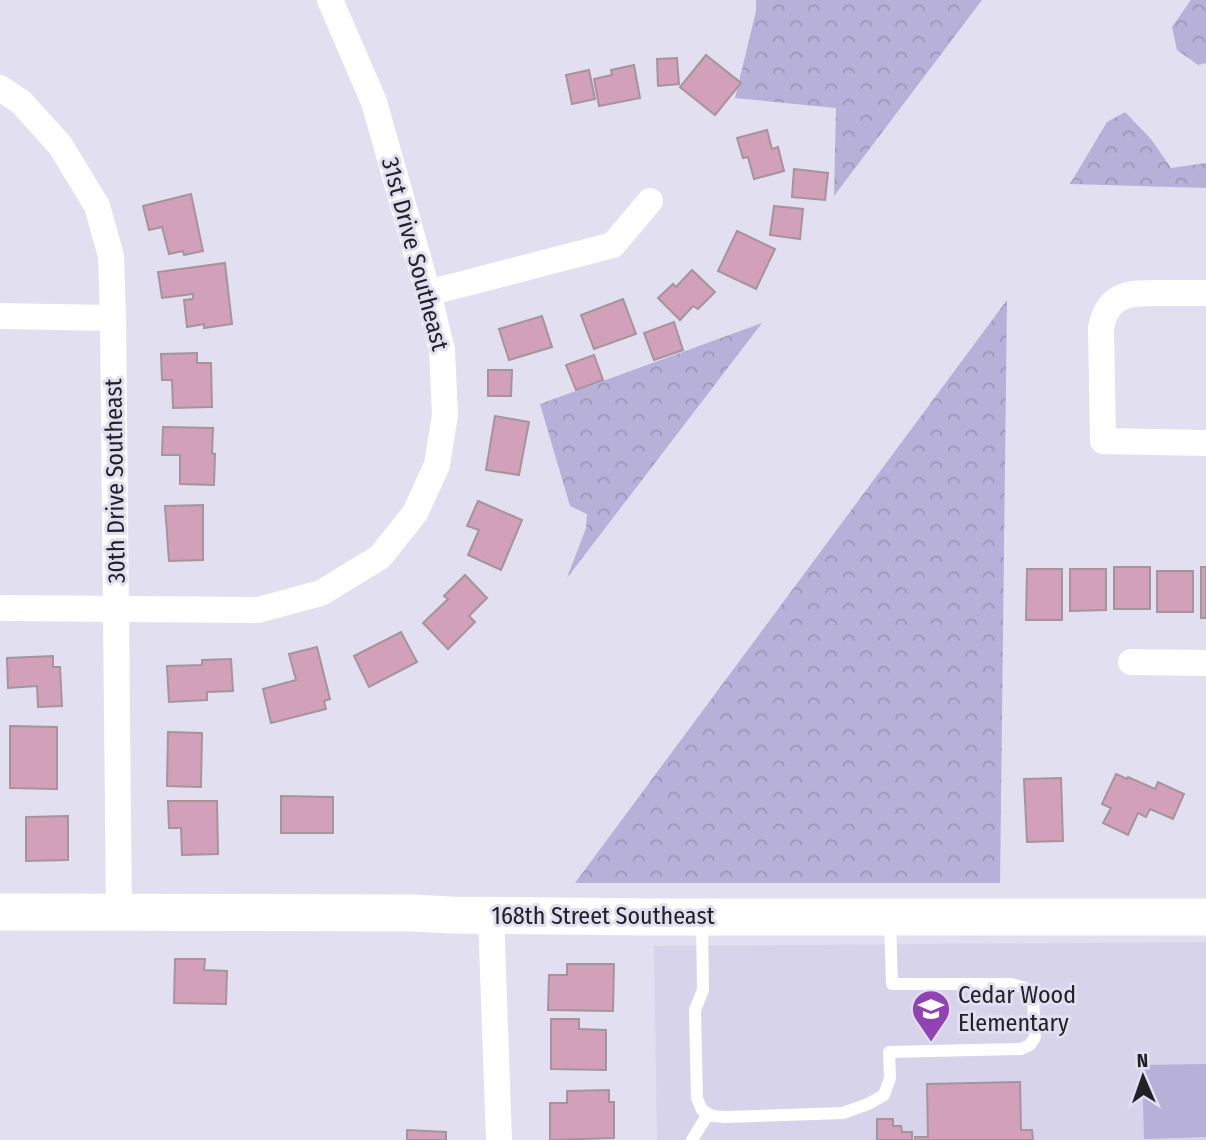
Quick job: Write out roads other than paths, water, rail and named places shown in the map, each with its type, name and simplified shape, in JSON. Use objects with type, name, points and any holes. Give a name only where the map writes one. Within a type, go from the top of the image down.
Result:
[{"type":"street","name":"31st Drive Southeast","points":[[0,608],[258,610],[321,593],[380,557],[415,513],[437,465],[445,415],[442,350],[374,102],[330,0]]},
{"type":"street","name":"30th Drive Southeast","points":[[0,88],[21,102],[60,145],[97,206],[111,256],[119,913]]},
{"type":"street","points":[[428,293],[613,245],[650,201]]},
{"type":"street","points":[[1206,293],[1129,293],[1116,300],[1104,313],[1101,328],[1102,441],[1206,443]]},
{"type":"street","points":[[0,316],[113,318]]},
{"type":"street","points":[[1131,662],[1206,663]]},
{"type":"street","name":"168th Street Southeast","points":[[0,912],[890,918],[1206,917]]},
{"type":"street","points":[[491,915],[499,1140]]},
{"type":"lane","points":[[702,917],[703,990],[695,1010],[697,1098],[702,1110],[712,1116],[725,1117],[843,1113],[868,1104],[884,1095],[890,1078],[889,1052],[1021,1049],[1030,1045],[1035,1037],[1033,999],[1026,988],[1011,984],[892,984],[890,918]]},
{"type":"lane","points":[[692,1140],[708,1114]]},
{"type":"place","name":"Cedar Wood Elementary","points":[[931,1043]]}]
